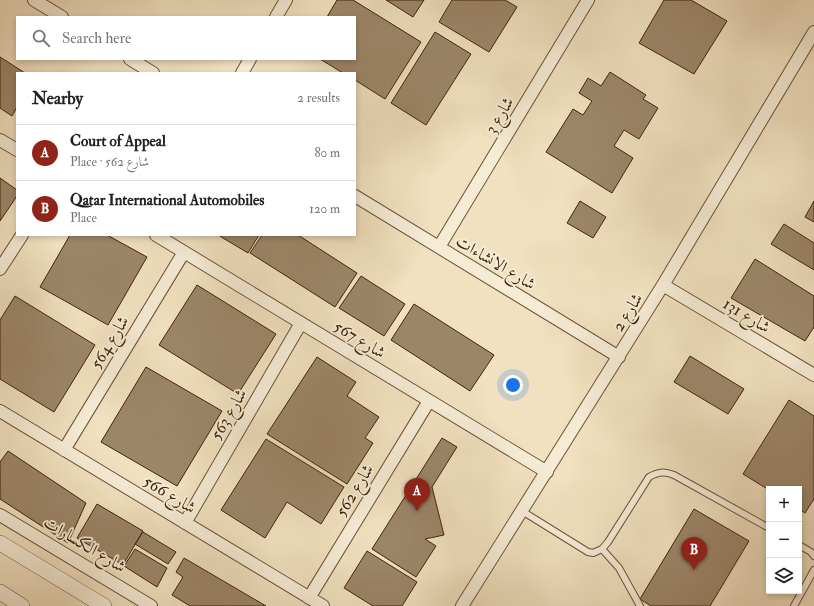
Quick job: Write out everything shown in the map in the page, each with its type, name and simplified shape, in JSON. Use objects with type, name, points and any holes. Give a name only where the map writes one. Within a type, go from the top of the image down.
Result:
[{"type":"street","points":[[34,0],[60,16]]},
{"type":"street","points":[[277,16],[286,0]]},
{"type":"street","name":"شارع 3","points":[[439,247],[588,0]]},
{"type":"street","name":"شارع 2","points":[[462,606],[619,357],[814,32]]},
{"type":"street","points":[[132,60],[151,72]]},
{"type":"street","points":[[243,72],[249,60]]},
{"type":"street","points":[[0,140],[16,149]]},
{"type":"street","name":"شارع الانشاءات","points":[[356,197],[619,357]]},
{"type":"street","points":[[0,269],[21,236]]},
{"type":"street","name":"شارع 567","points":[[158,236],[547,472]]},
{"type":"street","name":"شارع 564","points":[[64,450],[184,252]]},
{"type":"street","name":"شارع 131","points":[[663,285],[814,375]]},
{"type":"street","name":"شارع 563","points":[[184,523],[301,323]]},
{"type":"street","name":"شارع 562","points":[[309,598],[429,401]]},
{"type":"street","name":"شارع 566","points":[[0,411],[323,606]]},
{"type":"street","name":"شارع الكسارات","points":[[0,515],[151,606]]},
{"type":"street","points":[[0,542],[104,606]]},
{"type":"street","points":[[0,592],[22,606]]},
{"type":"lane","points":[[522,511],[588,552],[593,553],[602,549],[608,542],[649,477],[657,473],[666,472],[766,526]]},
{"type":"lane","points":[[802,547],[811,552],[814,556]]},
{"type":"lane","points":[[602,549],[619,568],[640,606]]},
{"type":"lane","points":[[794,606],[812,580],[814,570]]},
{"type":"building","points":[[337,0],[353,0],[421,42],[385,99],[356,81],[356,72],[341,72],[322,60],[356,60],[356,16],[328,16]]},
{"type":"building","points":[[386,0],[424,0],[413,17]]},
{"type":"building","points":[[452,0],[505,0],[517,7],[489,52],[439,22]]},
{"type":"building","points":[[664,0],[691,0],[727,21],[694,74],[639,43]]},
{"type":"building","points":[[435,32],[471,54],[426,125],[391,103]]},
{"type":"building","points":[[0,57],[23,72],[16,72],[16,109],[12,116],[0,108]]},
{"type":"building","points":[[610,72],[646,95],[643,99],[658,108],[639,139],[624,130],[614,146],[633,158],[612,193],[546,152],[573,109],[583,115],[592,101],[579,93],[588,78],[601,86]]},
{"type":"building","points":[[0,178],[16,189],[16,197],[0,221]]},
{"type":"building","points":[[580,201],[606,217],[593,238],[567,223]]},
{"type":"building","points":[[814,201],[814,222],[805,217]]},
{"type":"building","points":[[784,224],[814,243],[814,270],[771,244]]},
{"type":"building","points":[[69,236],[109,236],[147,257],[108,325],[40,287]]},
{"type":"building","points":[[220,236],[258,236],[248,253]]},
{"type":"building","points":[[261,236],[300,236],[357,273],[335,307],[250,253]]},
{"type":"building","points":[[755,259],[814,296],[814,327],[805,341],[731,298]]},
{"type":"building","points":[[361,276],[405,304],[384,336],[339,308]]},
{"type":"building","points":[[197,285],[276,334],[238,394],[159,345]]},
{"type":"building","points":[[15,296],[95,345],[54,412],[0,379],[0,320]]},
{"type":"building","points":[[414,304],[494,355],[470,391],[391,340]]},
{"type":"building","points":[[690,356],[744,389],[728,414],[674,382]]},
{"type":"building","points":[[317,357],[356,382],[347,396],[379,417],[365,438],[373,443],[347,484],[267,434]]},
{"type":"building","points":[[146,367],[222,411],[177,486],[101,442]]},
{"type":"building","points":[[789,400],[814,416],[814,499],[805,513],[802,511],[802,486],[766,486],[766,488],[743,474]]},
{"type":"building","points":[[442,438],[457,447],[432,487],[444,535],[425,539],[436,546],[416,577],[372,549]]},
{"type":"building","points":[[266,439],[344,487],[321,524],[287,502],[265,538],[221,510]]},
{"type":"building","points":[[8,451],[86,503],[68,543],[0,499],[0,462]]},
{"type":"building","points":[[97,504],[143,531],[123,565],[77,538]]},
{"type":"building","points":[[694,509],[749,541],[710,606],[651,606],[640,599]]},
{"type":"building","points":[[143,532],[176,552],[168,564],[135,544]]},
{"type":"building","points":[[135,549],[167,568],[157,587],[124,566]]},
{"type":"building","points":[[367,551],[417,582],[402,606],[373,606],[344,588]]},
{"type":"building","points":[[184,558],[266,606],[190,606],[172,595],[183,577],[176,572]]},
{"type":"place","name":"Court of Appeal","points":[[417,511]]},
{"type":"place","name":"Qatar International Automobiles","points":[[694,570]]}]
